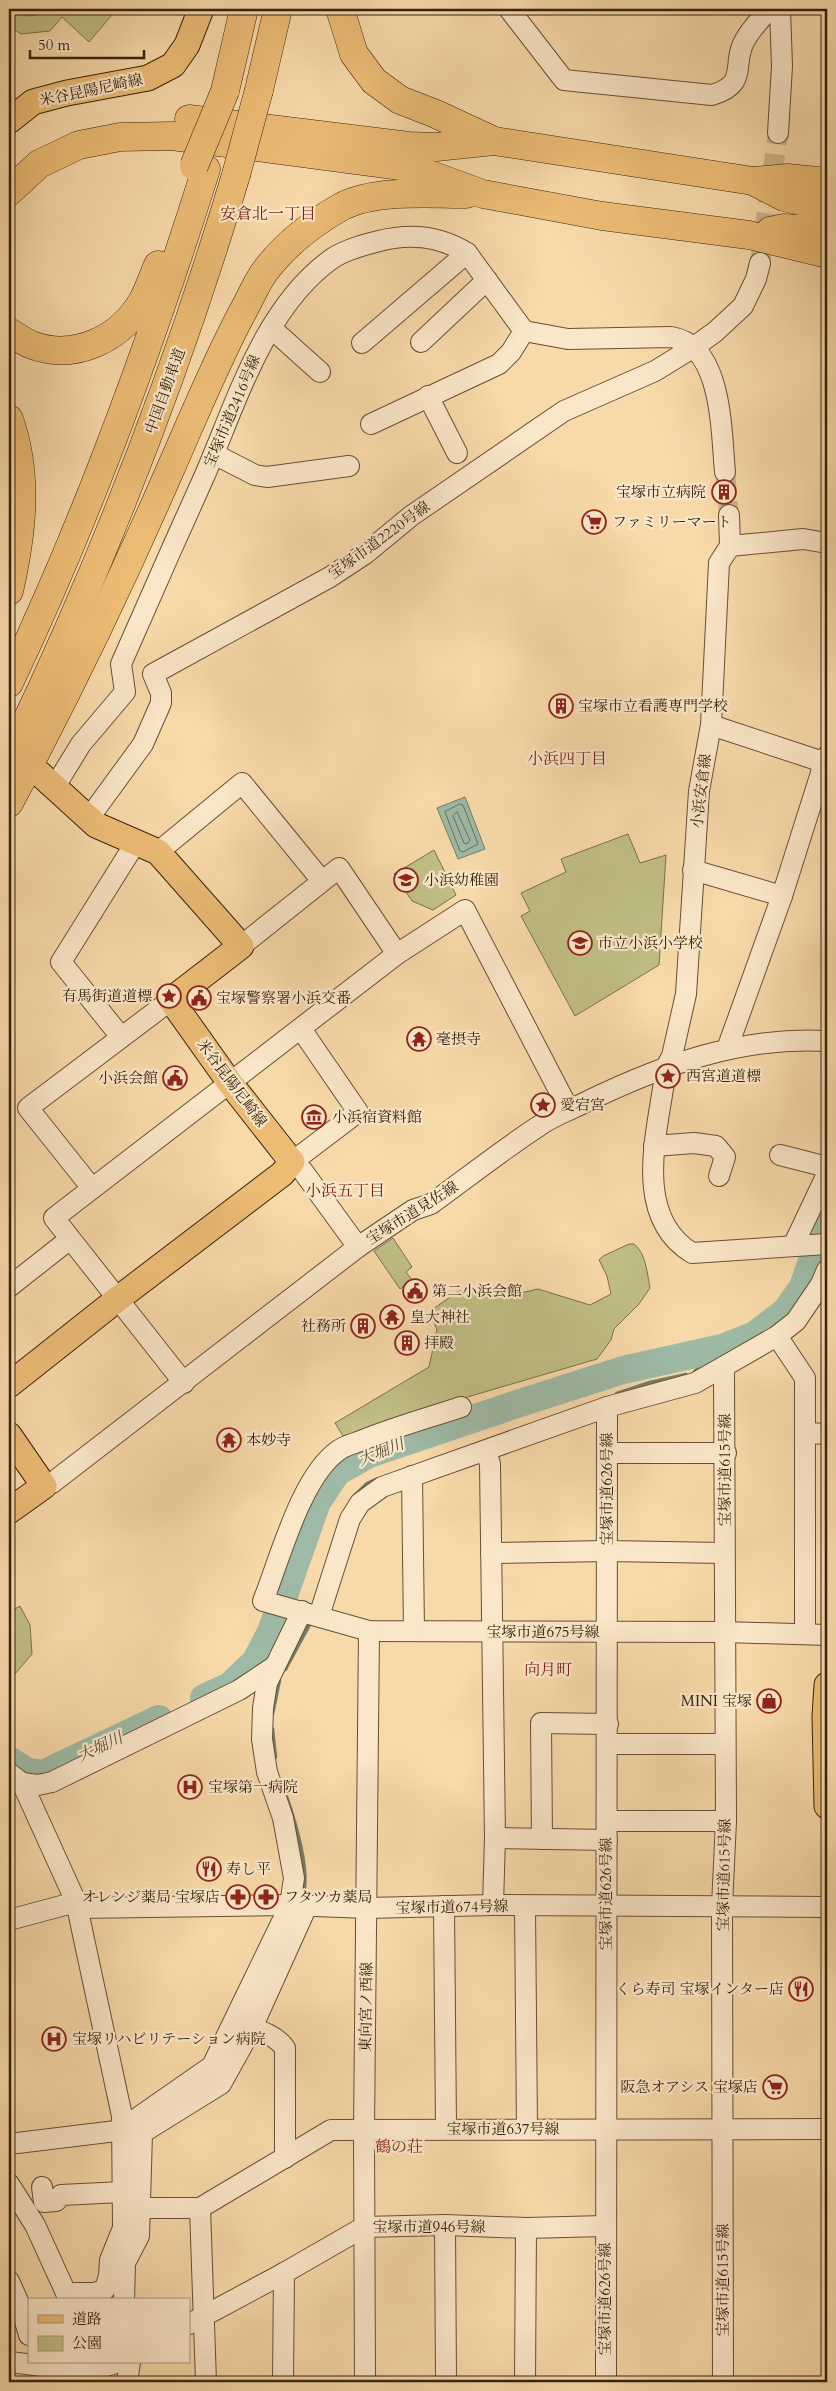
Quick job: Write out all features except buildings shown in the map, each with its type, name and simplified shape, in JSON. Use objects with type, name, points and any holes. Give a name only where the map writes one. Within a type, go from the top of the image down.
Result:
[{"type":"highway","points":[[9,683],[82,518],[176,264],[200,168],[224,91],[244,9]]},
{"type":"highway","name":"中国自動車道","points":[[9,758],[37,701],[106,541],[157,415],[208,269],[259,90],[278,9]]},
{"type":"highway","points":[[340,9],[354,54],[374,81],[400,100],[436,114],[494,141]]},
{"type":"highway","points":[[9,165],[46,138],[76,127],[125,118],[185,119],[409,146],[436,147],[494,141],[753,181],[788,178],[827,182]]},
{"type":"highway","points":[[9,192],[39,164],[78,145],[120,137],[172,136],[409,167],[483,194],[602,216],[749,235],[827,254]]},
{"type":"highway","points":[[9,332],[30,344],[48,350],[75,350],[96,344],[126,323],[142,301],[200,168]]},
{"type":"highway","points":[[753,181],[784,197],[827,207]]},
{"type":"highway","points":[[9,803],[47,732],[92,639],[170,472],[220,354],[263,274],[302,233],[342,206],[382,196],[483,194]]},
{"type":"highway","points":[[749,235],[784,228],[827,231]]},
{"type":"highway","points":[[9,419],[18,459],[22,506],[18,549],[9,591]]},
{"type":"main road","name":"米谷昆陽尼崎線","points":[[9,121],[33,102],[67,93],[148,78],[173,66],[187,46],[201,9]]},
{"type":"main road","points":[[47,781],[96,825],[158,852],[241,946],[171,1000]]},
{"type":"main road","name":"米谷昆陽尼崎線","points":[[171,1000],[230,1083],[292,1162]]},
{"type":"main road","points":[[9,1385],[119,1298],[282,1174],[292,1162]]},
{"type":"main road","points":[[9,1435],[44,1486],[9,1511]]},
{"type":"main road","points":[[827,1685],[825,1716],[827,1806]]},
{"type":"street","points":[[509,9],[564,80],[712,95],[723,92],[732,85],[737,76],[744,41],[768,9]]},
{"type":"street","points":[[778,133],[782,66],[780,9]]},
{"type":"street","name":"宝塚市道2416号線","points":[[125,692],[120,664],[214,454],[254,358],[271,328],[306,281],[334,257],[356,247],[387,239],[412,236],[434,238],[453,245],[466,253],[524,331]]},
{"type":"street","points":[[362,342],[466,253]]},
{"type":"street","name":"宝塚市道2220号線","points":[[125,692],[152,674],[330,577],[365,554],[411,516],[564,410],[655,371],[694,347],[721,327],[743,306],[753,286],[760,263]]},
{"type":"street","points":[[421,342],[487,280]]},
{"type":"street","points":[[271,328],[320,372]]},
{"type":"street","points":[[371,424],[499,364],[511,352],[524,331],[568,339],[671,337],[681,339],[694,347],[701,355],[717,396],[725,472]]},
{"type":"street","points":[[428,396],[457,453]]},
{"type":"street","points":[[214,454],[255,474],[267,477],[349,466]]},
{"type":"street","name":"小浜安倉線","points":[[729,515],[730,546],[719,563],[711,725],[699,791],[686,994],[672,1056],[666,1067],[654,1146],[653,1190],[664,1224],[683,1248],[692,1253],[827,1244]]},
{"type":"street","points":[[730,546],[798,539],[827,543]]},
{"type":"street","points":[[89,818],[143,744],[161,703],[162,694],[152,674]]},
{"type":"street","points":[[47,781],[125,692]]},
{"type":"street","points":[[711,725],[825,759],[782,896],[727,1049]]},
{"type":"street","points":[[158,852],[242,783],[322,881]]},
{"type":"street","points":[[121,1038],[61,962],[136,842]]},
{"type":"street","points":[[241,946],[339,868],[397,954]]},
{"type":"street","points":[[693,870],[782,896]]},
{"type":"street","points":[[184,1383],[119,1298],[54,1218],[91,1187],[301,1029],[397,954],[465,910],[569,1110]]},
{"type":"street","points":[[91,1187],[28,1108],[171,1000]]},
{"type":"street","points":[[301,1029],[358,1112],[292,1162],[302,1170],[358,1246]]},
{"type":"street","name":"宝塚市道見佐線","points":[[44,1486],[52,1483],[184,1383],[358,1246],[413,1210],[431,1204],[540,1124],[666,1067],[727,1049],[760,1042],[827,1041]]},
{"type":"street","points":[[654,1146],[694,1143],[716,1146],[724,1157],[719,1176]]},
{"type":"street","points":[[780,1154],[827,1167]]},
{"type":"street","points":[[799,1246],[827,1174]]},
{"type":"street","points":[[9,1287],[70,1239]]},
{"type":"street","points":[[9,2144],[116,2131],[133,2131],[221,2084],[243,2025],[299,1906],[283,1818],[267,1772],[262,1739],[263,1708],[267,1683],[305,1612],[350,1519],[360,1503],[382,1487],[607,1406],[695,1383],[777,1336],[796,1321],[821,1284],[827,1270]]},
{"type":"street","points":[[777,1336],[805,1378],[804,1634]]},
{"type":"street","name":"宝塚市道615号線","points":[[723,2382],[722,1906],[726,1821],[724,1553],[726,1454],[724,1368]]},
{"type":"street","name":"宝塚市道626号線","points":[[606,2382],[607,1406]]},
{"type":"street","name":"宝塚市道675号線","points":[[461,1407],[348,1446],[323,1464],[308,1486],[297,1511],[267,1602],[369,1631],[726,1632],[827,1635]]},
{"type":"street","points":[[806,1433],[827,1434]]},
{"type":"street","points":[[486,1451],[490,1464],[495,1838],[493,1905]]},
{"type":"street","points":[[607,1453],[726,1454]]},
{"type":"street","points":[[412,1476],[414,1631]]},
{"type":"street","points":[[491,1553],[608,1551],[724,1553]]},
{"type":"street","name":"東向宮ノ西線","points":[[365,2382],[364,2130],[369,1631]]},
{"type":"street","points":[[16,1778],[38,1785],[52,1782],[240,1690],[275,1666]]},
{"type":"street","points":[[542,1839],[541,1723],[608,1724]]},
{"type":"street","points":[[607,1744],[725,1744]]},
{"type":"street","points":[[9,2184],[35,2225],[66,2293],[95,2293],[104,2289],[125,2263],[139,2236],[141,2208],[133,2131],[76,1905],[16,1778]]},
{"type":"street","points":[[495,1838],[542,1839],[607,1830],[726,1821]]},
{"type":"street","name":"宝塚市道674号線","points":[[9,1920],[76,1905],[367,1908],[493,1905],[827,1907]]},
{"type":"street","points":[[444,1906],[446,2128]]},
{"type":"street","points":[[525,1906],[527,2128]]},
{"type":"street","points":[[243,2025],[280,2040],[285,2048],[285,2158]]},
{"type":"street","name":"宝塚市道637号線","points":[[200,2208],[331,2130],[446,2128],[606,2130],[827,2129]]},
{"type":"street","points":[[123,2298],[110,2260],[123,2228],[122,2192],[133,2131]]},
{"type":"street","points":[[42,2187],[44,2202],[56,2202],[61,2195],[122,2192]]},
{"type":"street","points":[[141,2208],[200,2208],[197,2319],[206,2382]]},
{"type":"street","points":[[445,2225],[446,2382]]},
{"type":"street","name":"宝塚市道946号線","points":[[197,2319],[284,2273],[364,2226],[445,2225],[526,2228],[605,2226]]},
{"type":"street","points":[[525,2382],[526,2228]]},
{"type":"street","points":[[283,2382],[284,2273]]},
{"type":"street","points":[[9,2281],[21,2308],[28,2332]]},
{"type":"street","points":[[9,2362],[28,2363]]},
{"type":"street","points":[[38,2364],[64,2369],[94,2370],[117,2364]]},
{"type":"street","points":[[121,2364],[127,2382]]},
{"type":"green space","points":[[9,9],[18,14],[32,16],[46,9],[117,9],[89,42],[62,17],[50,31],[21,34],[9,26]]},
{"type":"green space","points":[[628,834],[640,863],[666,855],[659,965],[575,1016],[521,916],[530,911],[521,893],[566,872],[561,859]]},
{"type":"green space","points":[[434,850],[456,895],[433,910],[412,901],[394,874]]},
{"type":"green space","points":[[393,1238],[412,1267],[406,1272],[412,1280],[400,1289],[374,1251]]},
{"type":"green space","points":[[629,1244],[634,1244],[641,1253],[650,1288],[639,1304],[614,1329],[611,1340],[597,1359],[423,1410],[354,1454],[335,1423],[429,1367],[437,1330],[430,1311],[459,1291],[483,1293],[511,1286],[521,1293],[538,1289],[590,1305],[611,1294],[607,1276],[599,1260],[603,1256]]},
{"type":"green space","points":[[20,1606],[30,1625],[32,1654],[9,1681],[9,1612]]},
{"type":"water","points":[[465,797],[485,849],[458,859],[437,808]]},
{"type":"waterway","name":"大堀川","points":[[204,1698],[230,1686],[256,1661],[271,1632],[317,1502],[337,1472],[369,1454],[514,1405],[623,1370],[722,1348],[755,1335],[786,1311],[803,1287],[827,1217]]},
{"type":"waterway","points":[[695,1372],[722,1348]]},
{"type":"waterway","points":[[617,1394],[650,1383],[686,1375]]},
{"type":"waterway","points":[[355,1496],[367,1484],[378,1479]]},
{"type":"waterway","points":[[285,1669],[311,1621]]},
{"type":"waterway","points":[[272,1714],[279,1680]]},
{"type":"waterway","name":"大堀川","points":[[9,1760],[28,1772],[43,1774],[159,1719]]},
{"type":"waterway","points":[[272,1729],[275,1757]]},
{"type":"waterway","points":[[281,1783],[290,1808],[302,1854],[304,1868],[303,1893]]},
{"type":"tunnel","points":[[760,263],[778,133]]},
{"type":"tunnel","points":[[725,472],[729,515]]},
{"type":"place","name":"宝塚市立病院","points":[[724,492]]},
{"type":"place","name":"ファミリーマート","points":[[594,522]]},
{"type":"place","name":"宝塚市立看護専門学校","points":[[561,706]]},
{"type":"place","name":"小浜幼稚園","points":[[406,880]]},
{"type":"place","name":"市立小浜小学校","points":[[580,943]]},
{"type":"place","name":"有馬街道道標","points":[[169,996]]},
{"type":"place","name":"宝塚警察署小浜交番","points":[[199,998]]},
{"type":"place","name":"毫摂寺","points":[[419,1039]]},
{"type":"place","name":"西宮道道標","points":[[668,1076]]},
{"type":"place","name":"小浜会館","points":[[175,1078]]},
{"type":"place","name":"愛宕宮","points":[[543,1105]]},
{"type":"place","name":"小浜宿資料館","points":[[314,1117]]},
{"type":"place","name":"第二小浜会館","points":[[415,1291]]},
{"type":"place","name":"皇大神社","points":[[392,1317]]},
{"type":"place","name":"社務所","points":[[363,1326]]},
{"type":"place","name":"拝殿","points":[[407,1343]]},
{"type":"place","name":"本妙寺","points":[[229,1440]]},
{"type":"place","name":"MINI 宝塚","points":[[769,1701]]},
{"type":"place","name":"宝塚第一病院","points":[[190,1787]]},
{"type":"place","name":"寿し平","points":[[209,1869]]},
{"type":"place","name":"オレンジ薬局 宝塚店","points":[[238,1897]]},
{"type":"place","name":"フタツカ薬局","points":[[266,1897]]},
{"type":"place","name":"くら寿司 宝塚インター店","points":[[801,1989]]},
{"type":"place","name":"宝塚リハビリテーション病院","points":[[54,2039]]},
{"type":"place","name":"阪急オアシス 宝塚店","points":[[775,2087]]},
{"type":"district","name":"安倉北一丁目","points":[[268,214]]},
{"type":"district","name":"小浜四丁目","points":[[567,759]]},
{"type":"district","name":"小浜五丁目","points":[[345,1191]]},
{"type":"district","name":"向月町","points":[[548,1670]]},
{"type":"district","name":"鶴の荘","points":[[399,2147]]}]
